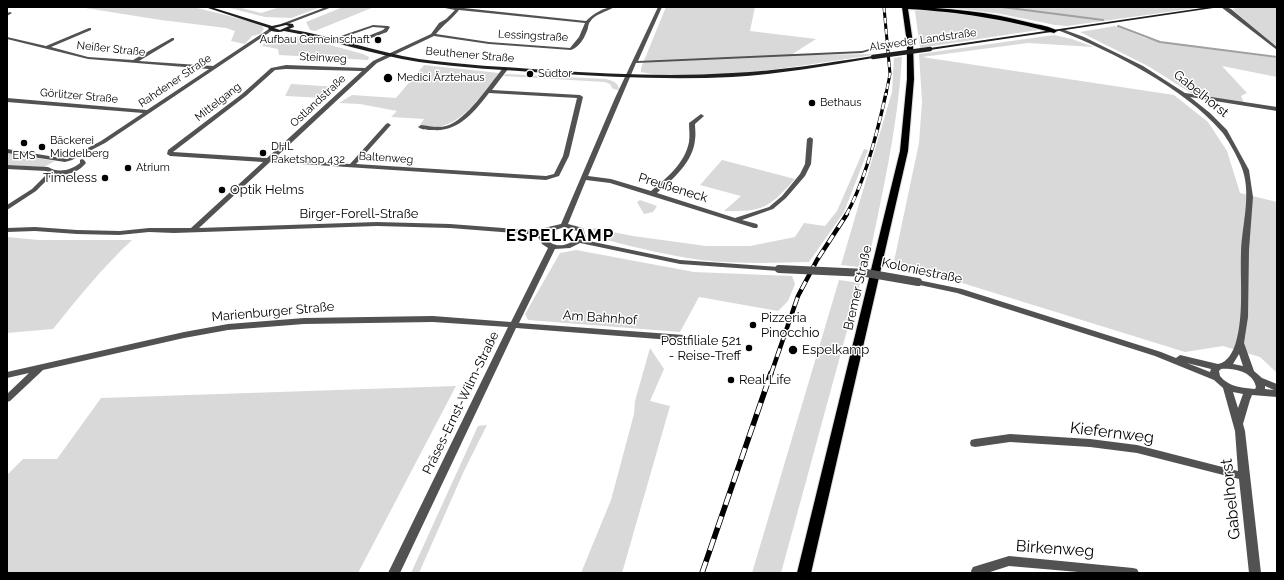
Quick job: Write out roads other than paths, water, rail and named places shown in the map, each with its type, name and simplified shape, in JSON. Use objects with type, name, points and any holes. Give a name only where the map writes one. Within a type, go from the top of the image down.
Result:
[{"type":"main road","points":[[207,7],[257,21],[280,25]]},
{"type":"main road","points":[[905,7],[979,13],[1018,20],[1054,31]]},
{"type":"main road","name":"Bremer Straße","points":[[804,573],[904,151],[911,79],[911,47],[905,7]]},
{"type":"main road","points":[[935,7],[999,15],[1062,30]]},
{"type":"main road","name":"Alsweder Landstraße","points":[[629,76],[692,77],[734,75],[930,49],[1218,7]]},
{"type":"main road","points":[[257,21],[272,28],[280,25]]},
{"type":"main road","name":"Beuthener Straße","points":[[280,25],[389,55],[450,65],[629,76]]},
{"type":"main road","points":[[282,31],[291,27]]},
{"type":"main road","name":"Beuthener Straße","points":[[272,28],[282,31],[312,35]]},
{"type":"street","points":[[280,25],[330,7]]},
{"type":"street","points":[[442,7],[587,22],[592,17],[611,8]]},
{"type":"street","points":[[602,7],[611,8]]},
{"type":"street","points":[[564,225],[660,7]]},
{"type":"street","points":[[1223,7],[1229,10],[1277,50]]},
{"type":"street","points":[[433,35],[441,24],[448,20],[458,9]]},
{"type":"street","points":[[291,27],[310,15]]},
{"type":"street","name":"Lessingstraße","points":[[433,35],[489,43],[568,49],[576,46],[587,22]]},
{"type":"street","points":[[331,40],[373,26],[388,27],[385,31],[350,44]]},
{"type":"street","name":"Rahdener Straße","points":[[50,171],[54,164],[103,142],[260,39],[272,28]]},
{"type":"street","points":[[46,48],[89,29]]},
{"type":"street","name":"Gabelhorst","points":[[1062,30],[1094,43],[1141,67],[1184,95],[1208,114],[1225,131],[1246,170],[1250,197],[1245,250],[1244,317],[1240,343],[1232,360],[1222,366]]},
{"type":"street","name":"Rahdener Straße","points":[[260,39],[282,31]]},
{"type":"street","name":"Gabelhorst","points":[[1054,31],[1094,43]]},
{"type":"street","name":"Ostlandstraße","points":[[193,230],[375,62],[433,35]]},
{"type":"street","points":[[134,62],[172,39]]},
{"type":"street","name":"Neißer Straße","points":[[8,40],[88,58],[215,68]]},
{"type":"street","points":[[635,62],[777,57],[862,52],[873,49]]},
{"type":"street","name":"Steinweg","points":[[279,67],[366,70]]},
{"type":"street","name":"Mittelgang","points":[[170,154],[170,151],[244,95],[273,69],[279,67]]},
{"type":"street","points":[[421,127],[440,129],[449,127],[468,112],[487,92],[505,69]]},
{"type":"street","name":"Baltenweg","points":[[170,154],[553,178],[557,175],[566,156],[580,97],[487,92]]},
{"type":"street","points":[[1184,95],[1277,109]]},
{"type":"street","name":"Görlitzer Straße","points":[[7,100],[149,112]]},
{"type":"street","points":[[652,194],[673,176],[685,159],[692,142],[692,122],[701,116]]},
{"type":"street","points":[[351,166],[388,125]]},
{"type":"street","points":[[734,220],[771,208],[784,197],[803,175],[808,164],[810,139]]},
{"type":"street","name":"Rahdener Straße","points":[[7,167],[62,172],[74,169],[81,165],[82,161],[103,142]]},
{"type":"street","points":[[7,151],[82,161]]},
{"type":"street","points":[[7,208],[34,190],[50,171]]},
{"type":"street","name":"Preußeneck","points":[[585,178],[612,181],[754,226]]},
{"type":"street","name":"Birger-Forell-Straße","points":[[7,224],[35,229],[77,232],[152,234],[193,230],[377,224],[450,226],[543,233]]},
{"type":"street","points":[[564,225],[580,230],[582,237],[580,241],[568,246],[553,246],[543,241],[543,233],[552,227],[564,225]]},
{"type":"street","name":"Birger-Forell-Straße","points":[[7,230],[35,229]]},
{"type":"street","name":"Koloniestraße","points":[[580,241],[680,262],[717,266],[866,273],[959,291],[1158,354],[1216,378],[1227,386],[1240,392],[1254,392]]},
{"type":"street","name":"Präses-Ernst-Wilm-Straße","points":[[394,573],[508,338],[512,326],[553,246]]},
{"type":"street","name":"Marienburger Straße","points":[[7,375],[184,335],[261,324],[304,320],[403,319],[512,326]]},
{"type":"street","name":"Am Bahnhof","points":[[512,326],[535,326],[684,338]]},
{"type":"street","name":"Gabelhorst","points":[[1240,343],[1250,372]]},
{"type":"street","name":"Koloniestraße","points":[[1158,354],[1222,366],[1235,366],[1250,372]]},
{"type":"street","points":[[1216,378],[1214,371],[1222,366]]},
{"type":"street","points":[[7,399],[40,368]]},
{"type":"street","name":"Marienburger Straße","points":[[7,378],[26,374],[40,368]]},
{"type":"street","points":[[1250,372],[1259,380],[1277,388]]},
{"type":"street","name":"Gabelhorst","points":[[1239,422],[1246,400],[1254,392],[1261,388],[1259,380]]},
{"type":"street","name":"Gabelhorst","points":[[1227,386],[1239,422],[1255,573]]},
{"type":"street","points":[[1254,392],[1277,394]]},
{"type":"street","name":"Kiefernweg","points":[[975,444],[1010,438],[1090,443],[1137,449],[1244,476]]},
{"type":"street","name":"Birkenweg","points":[[977,571],[1009,561],[1133,573]]},
{"type":"waterway","points":[[1002,7],[1103,20]]},
{"type":"waterway","points":[[1118,26],[1160,42],[1277,57]]},
{"type":"railway","points":[[884,7],[890,74],[886,94]]},
{"type":"railway","points":[[846,215],[865,172],[886,93]]},
{"type":"railway","points":[[771,374],[798,296],[817,260],[847,214]]},
{"type":"railway","points":[[702,573],[771,373]]},
{"type":"place","name":"Aufbau Gemeinschaft","points":[[378,40]]},
{"type":"place","name":"Südtor","points":[[530,74]]},
{"type":"place","name":"Medici Ärztehaus","points":[[388,78]]},
{"type":"place","name":"Bethaus","points":[[812,103]]},
{"type":"place","name":"EMS","points":[[24,143]]},
{"type":"place","name":"Bäckerei Middelberg","points":[[42,147]]},
{"type":"place","name":"DHL Paketshop 432","points":[[263,153]]},
{"type":"place","name":"Atrium","points":[[128,168]]},
{"type":"place","name":"Timeless","points":[[105,178]]},
{"type":"place","name":"Optik Helms","points":[[222,190]]},
{"type":"place","name":"Pizzeria Pinocchio","points":[[753,325]]},
{"type":"place","name":"Postfiliale 521 - Reise-Treff","points":[[749,348]]},
{"type":"place","name":"Espelkamp","points":[[793,350]]},
{"type":"place","name":"Real Life","points":[[731,380]]},
{"type":"district","name":"ESPELKAMP","points":[[560,236]]}]
